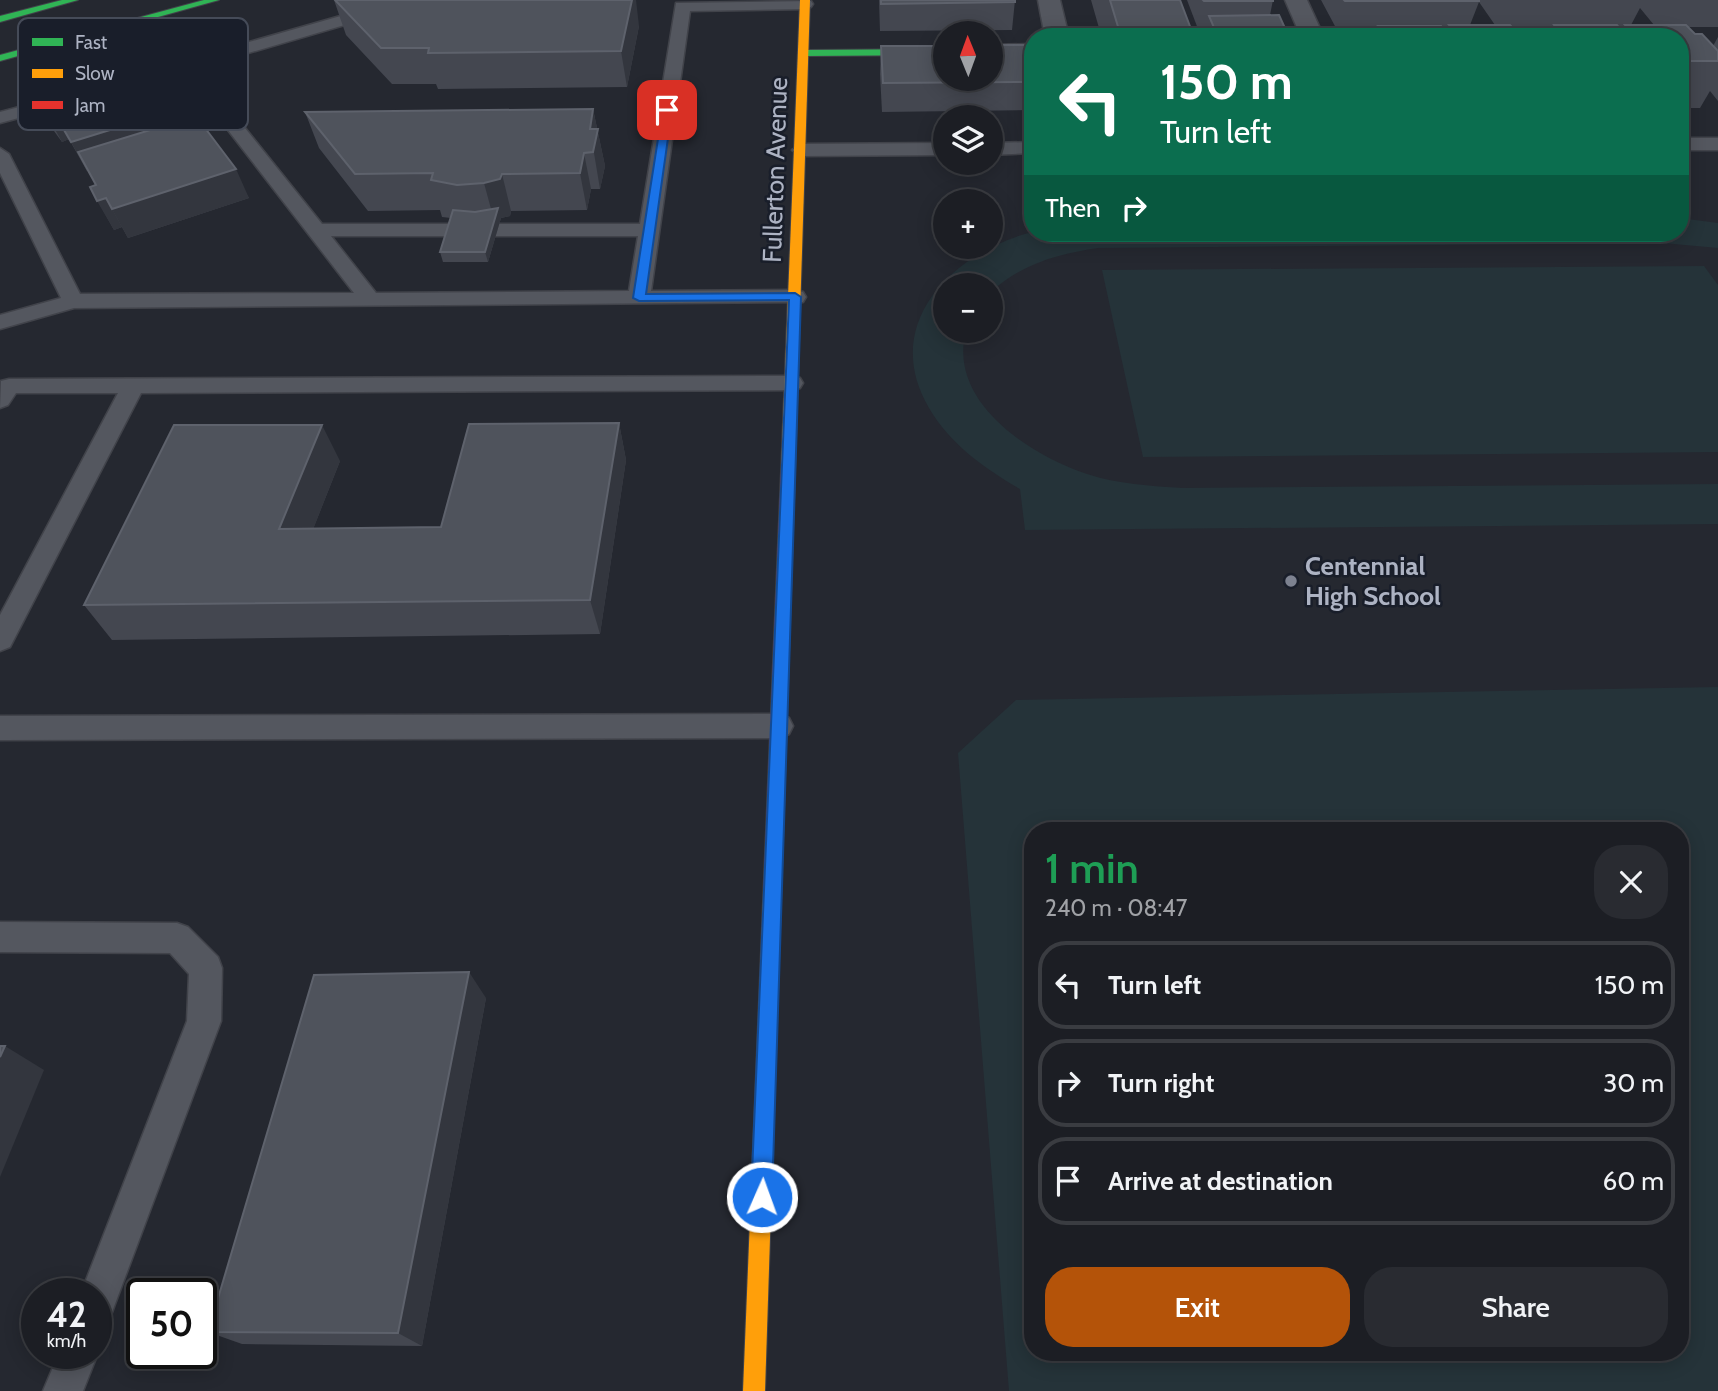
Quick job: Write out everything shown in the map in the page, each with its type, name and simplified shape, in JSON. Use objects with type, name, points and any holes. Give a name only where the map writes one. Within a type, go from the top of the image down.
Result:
[{"type":"main road","points":[[0,19],[73,0]]},
{"type":"main road","points":[[148,18],[214,0]]},
{"type":"main road","name":"Fullerton Avenue","points":[[754,1391],[805,2]]},
{"type":"main road","points":[[804,53],[933,52]]},
{"type":"main road","points":[[0,58],[18,53]]},
{"type":"street","points":[[1049,0],[1055,28]]},
{"type":"street","points":[[1296,0],[1309,28]]},
{"type":"street","points":[[1003,52],[1024,51]]},
{"type":"lane","points":[[248,47],[383,9],[374,0]]},
{"type":"lane","points":[[639,298],[682,6],[805,2]]},
{"type":"lane","points":[[0,118],[18,113]]},
{"type":"lane","points":[[237,130],[370,299]]},
{"type":"lane","points":[[1689,144],[1718,144]]},
{"type":"lane","points":[[1003,149],[1024,148]]},
{"type":"lane","points":[[801,150],[933,149]]},
{"type":"lane","points":[[0,154],[73,301]]},
{"type":"lane","points":[[316,230],[649,230]]},
{"type":"lane","points":[[0,322],[73,301],[795,297]]},
{"type":"lane","points":[[0,400],[9,386],[792,383]]},
{"type":"lane","points":[[0,640],[134,386]]},
{"type":"lane","points":[[0,728],[779,726]]},
{"type":"lane","points":[[0,937],[177,938],[206,968],[204,1021],[106,1278]]},
{"type":"lane","points":[[63,1391],[72,1369]]},
{"type":"shaded area","points":[[1689,219],[1718,223],[1718,248],[1663,243],[1098,248],[1069,253],[1027,267],[1003,282],[1003,273],[953,273],[972,259],[1003,259],[1003,242],[1024,235],[1024,242],[1689,242]]},
{"type":"shaded area","points":[[1704,266],[1718,285],[1718,452],[1143,457],[1102,270]]},
{"type":"shaded area","points":[[932,296],[933,343],[965,343],[963,357],[969,381],[981,402],[998,422],[1041,454],[1087,474],[1134,484],[1183,488],[1718,484],[1718,524],[1025,530],[1020,489],[981,464],[947,433],[929,408],[916,377],[913,347],[919,320]]},
{"type":"shaded area","points":[[1718,687],[1718,1391],[1009,1391],[958,753],[1016,700]]},
{"type":"building","points":[[335,0],[632,0],[621,51],[428,53],[429,48],[381,48]]},
{"type":"building","points":[[881,0],[1015,0],[1015,2],[881,4]]},
{"type":"building","points":[[1110,0],[1180,0],[1191,28],[1118,28]]},
{"type":"building","points":[[1273,0],[1273,1],[1204,1]]},
{"type":"building","points":[[1479,0],[1479,1],[1345,1]]},
{"type":"building","points":[[1279,15],[1285,28],[1214,28],[1209,16]]},
{"type":"building","points":[[1449,25],[1510,25],[1513,28],[1451,28]]},
{"type":"building","points":[[1554,25],[1617,25],[1619,28],[1556,28]]},
{"type":"building","points":[[1625,25],[1686,25],[1689,28],[1628,28]]},
{"type":"building","points":[[1378,26],[1441,26],[1442,28]]},
{"type":"building","points":[[1689,28],[1695,34],[1702,34],[1718,51],[1718,61],[1689,61]]},
{"type":"building","points":[[1003,45],[1024,45],[1024,82],[1003,82]]},
{"type":"building","points":[[881,46],[933,46],[933,83],[883,83]]},
{"type":"building","points":[[593,109],[590,129],[598,129],[593,152],[584,153],[580,173],[502,174],[500,179],[484,183],[457,185],[431,180],[433,173],[355,174],[305,112]]},
{"type":"building","points":[[64,130],[110,130],[71,142]]},
{"type":"building","points":[[150,130],[207,130],[236,169],[112,209],[106,198],[97,201],[90,187],[96,185],[78,152]]},
{"type":"building","points":[[498,208],[485,252],[440,252],[453,210],[475,212]]},
{"type":"building","points":[[619,423],[590,600],[84,605],[174,425],[322,425],[279,529],[441,527],[469,424]]},
{"type":"building","points":[[469,972],[398,1333],[217,1332],[217,1302],[314,975]]},
{"type":"traffic: fast","points":[[0,19],[73,0]]},
{"type":"traffic: fast","points":[[148,18],[214,0]]},
{"type":"traffic: fast","points":[[804,53],[933,52]]},
{"type":"traffic: fast","points":[[0,58],[18,53]]},
{"type":"traffic: slow","points":[[788,471],[805,0]]},
{"type":"traffic: slow","points":[[754,1391],[772,901]]},
{"type":"traffic: jam","points":[[772,901],[788,471]]},
{"type":"place","name":"Centennial High School","points":[[1291,581]]},
{"type":"route","points":[[667,110],[639,298],[795,297],[762,1197]]}]
